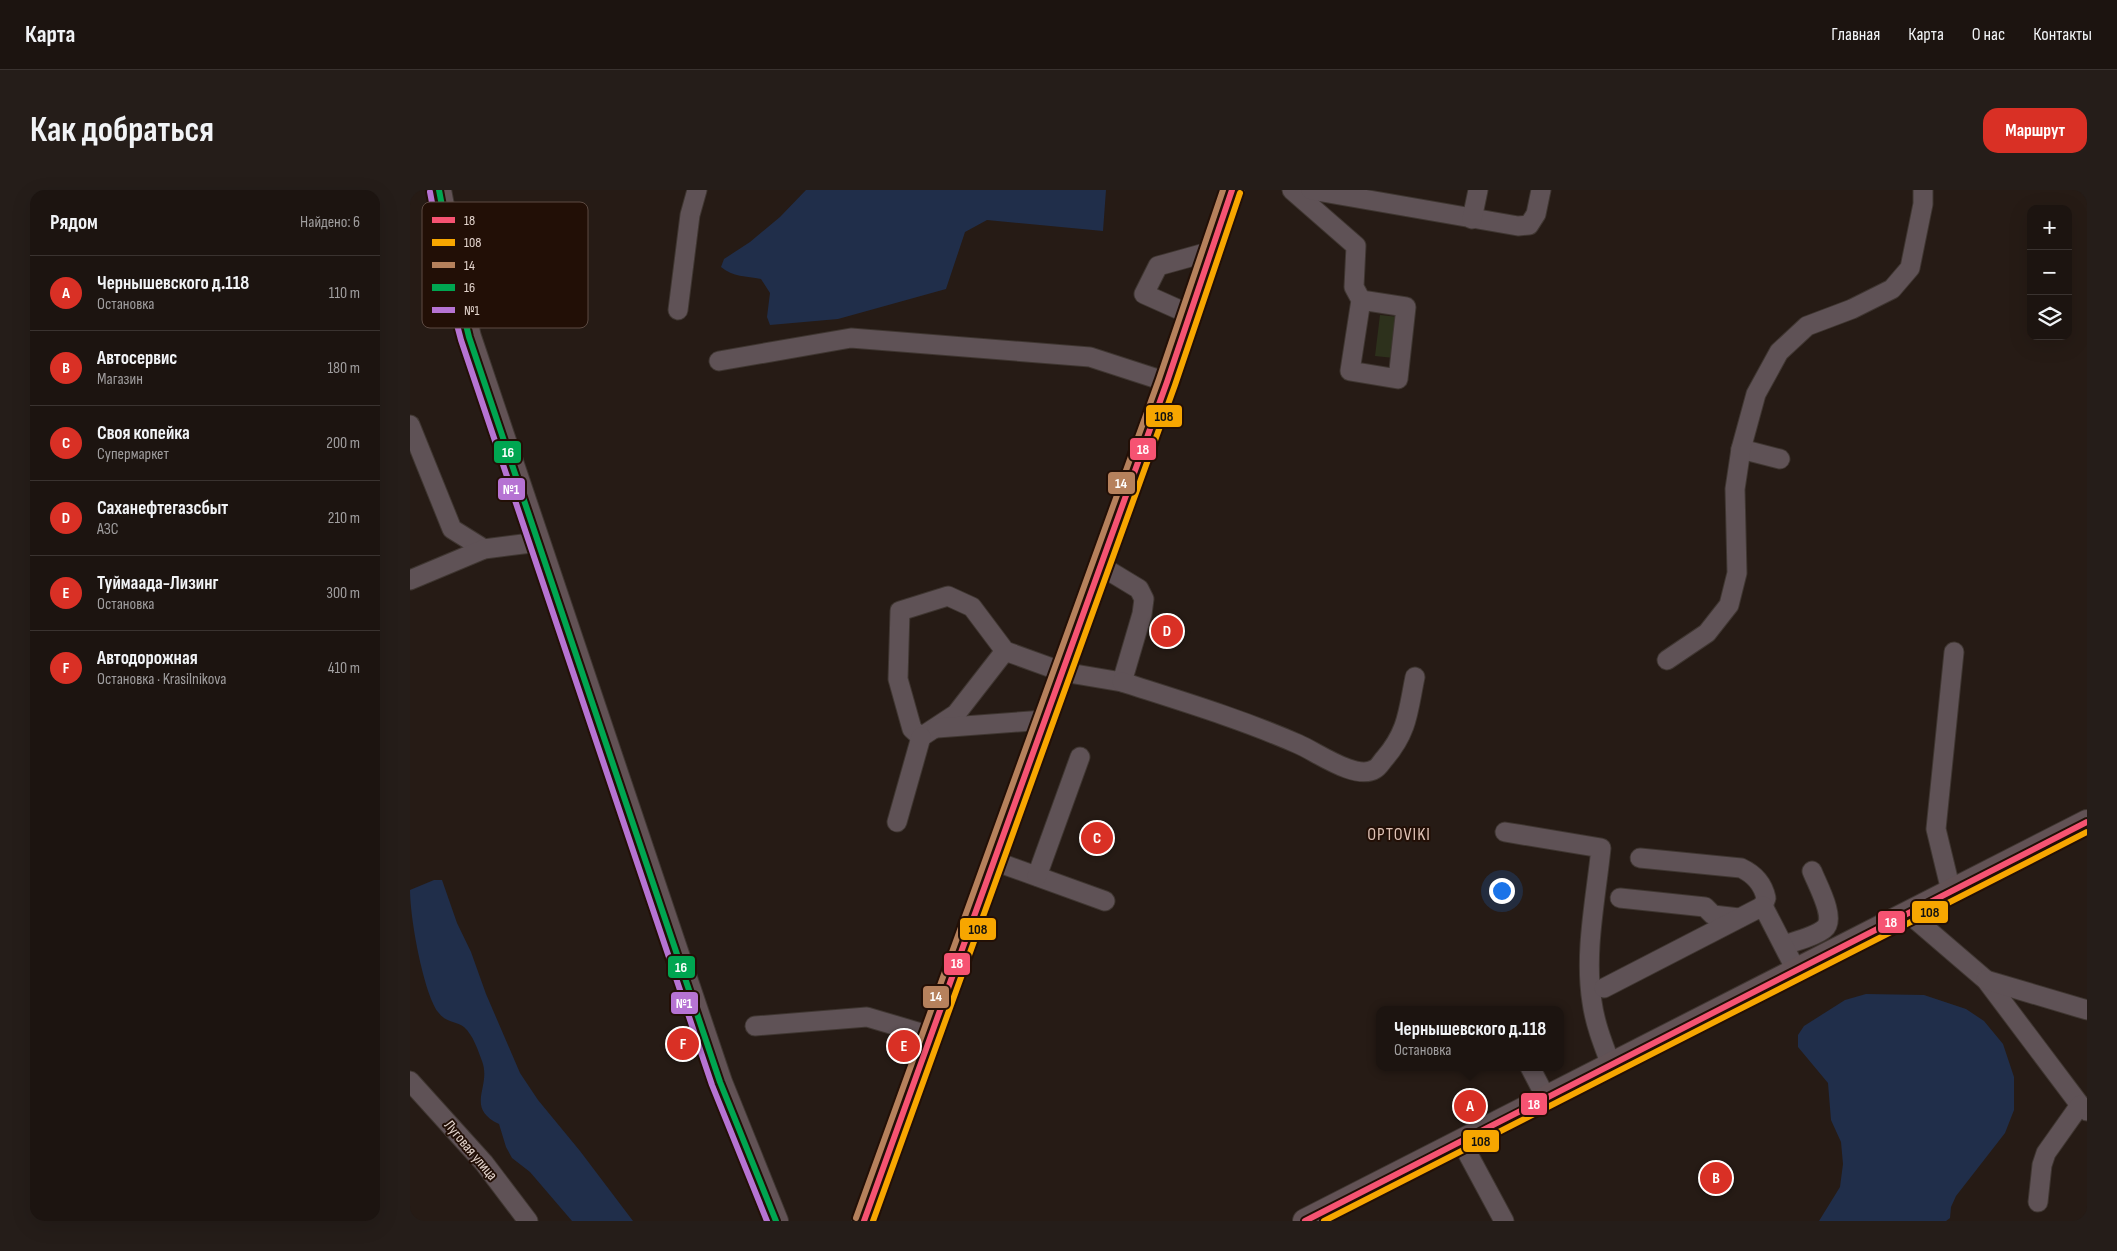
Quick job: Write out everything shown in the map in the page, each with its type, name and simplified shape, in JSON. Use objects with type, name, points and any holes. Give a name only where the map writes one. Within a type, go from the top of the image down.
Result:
[{"type":"main road","points":[[864,1221],[1168,382],[1232,190]]},
{"type":"main road","points":[[467,328],[720,1082],[776,1221]]},
{"type":"main road","points":[[1305,1221],[2087,822]]},
{"type":"street","points":[[678,310],[690,214],[697,190]]},
{"type":"street","points":[[1292,190],[1356,246],[1354,287],[1361,300],[1350,371],[1398,379],[1406,307],[1361,300]]},
{"type":"street","points":[[1312,190],[1472,220],[1518,226],[1529,225],[1536,214],[1541,190]]},
{"type":"street","points":[[1472,220],[1478,190]]},
{"type":"street","points":[[1667,660],[1707,633],[1729,605],[1738,573],[1735,489],[1741,449],[1756,394],[1779,352],[1807,326],[1852,309],[1892,289],[1910,268],[1923,204],[1923,190]]},
{"type":"street","points":[[1191,314],[1144,294],[1158,266],[1212,251]]},
{"type":"street","points":[[719,361],[851,338],[1090,357],[1168,382]]},
{"type":"street","points":[[410,425],[452,529],[484,549]]},
{"type":"street","points":[[1741,449],[1780,458]]},
{"type":"street","points":[[410,580],[484,549],[539,542]]},
{"type":"street","points":[[1101,566],[1139,589],[1144,599],[1142,614],[1122,682]]},
{"type":"street","points":[[1045,720],[928,732],[912,728],[898,679],[900,611],[948,596],[972,607],[1005,651],[1062,672],[1122,682],[1230,717],[1298,744],[1354,772],[1375,769],[1398,742],[1406,724],[1415,677]]},
{"type":"street","points":[[897,822],[928,732],[962,708],[1005,651]]},
{"type":"street","points":[[1951,891],[1936,829],[1954,652]]},
{"type":"street","points":[[1036,876],[1080,757]]},
{"type":"street","points":[[1505,832],[1601,848],[1590,952],[1590,987],[1597,1027],[1611,1065]]},
{"type":"street","points":[[1604,988],[1763,906],[1766,898],[1760,884],[1752,874],[1741,868],[1640,858]]},
{"type":"street","points":[[994,861],[1105,901]]},
{"type":"street","points":[[1784,945],[1822,930],[1828,924],[1829,914],[1812,871]]},
{"type":"street","points":[[1620,898],[1705,907],[1714,915],[1740,918]]},
{"type":"street","points":[[1763,906],[1796,970]]},
{"type":"street","points":[[1908,913],[1986,980],[2083,1108],[2046,1153],[2042,1165],[2038,1202]]},
{"type":"street","points":[[1986,980],[2087,1010]]},
{"type":"street","points":[[755,1026],[867,1017],[931,1036]]},
{"type":"street","points":[[1532,1071],[1546,1098]]},
{"type":"street","name":"Луговая улица","points":[[410,1081],[484,1163],[528,1221]]},
{"type":"street","points":[[1461,1141],[1504,1221]]},
{"type":"green space","points":[[1380,315],[1399,317],[1394,358],[1375,356]]},
{"type":"water","points":[[806,190],[1106,190],[1103,231],[987,220],[965,232],[946,289],[838,319],[770,325],[767,317],[770,293],[761,279],[735,274],[721,267],[724,259],[750,242],[780,217]]},
{"type":"water","points":[[434,880],[442,880],[457,923],[471,952],[486,994],[520,1073],[538,1100],[580,1151],[633,1221],[572,1221],[530,1172],[512,1158],[506,1147],[499,1124],[483,1111],[481,1096],[484,1070],[477,1048],[464,1027],[444,1018],[438,1012],[427,988],[418,953],[412,918],[410,890]]},
{"type":"water","points":[[1866,994],[1924,995],[1966,1009],[1984,1021],[2003,1044],[2014,1077],[2014,1110],[2005,1133],[1956,1196],[1951,1207],[1950,1218],[1946,1221],[1819,1221],[1840,1187],[1843,1164],[1841,1142],[1831,1120],[1828,1083],[1798,1047],[1798,1035],[1804,1026],[1845,1000]]},
{"type":"transit line","name":"16","points":[[439,190],[441,202]]},
{"type":"transit line","name":"14","points":[[856,1218],[1159,379],[1223,190]]},
{"type":"transit line","name":"18","points":[[864,1221],[1167,382],[1232,190]]},
{"type":"transit line","name":"№1","points":[[430,192],[432,202]]},
{"type":"transit line","name":"108","points":[[873,1221],[1175,385],[1240,193]]},
{"type":"transit line","name":"№1","points":[[458,328],[712,1085],[767,1221]]},
{"type":"transit line","name":"16","points":[[467,328],[720,1082],[776,1221]]},
{"type":"transit line","name":"18","points":[[1305,1221],[2087,822]]},
{"type":"transit line","name":"108","points":[[1324,1221],[2087,832]]},
{"type":"place","name":"Саханефтегазсбыт","points":[[1167,631]]},
{"type":"place","name":"Своя копейка","points":[[1097,838]]},
{"type":"place","name":"Автодорожная","points":[[683,1044]]},
{"type":"place","name":"Туймаада-Лизинг","points":[[904,1046]]},
{"type":"place","name":"Чернышевского д.118","points":[[1470,1106]]},
{"type":"place","name":"Автосервис","points":[[1716,1178]]},
{"type":"district","name":"OPTOVIKI","points":[[1399,834]]}]
